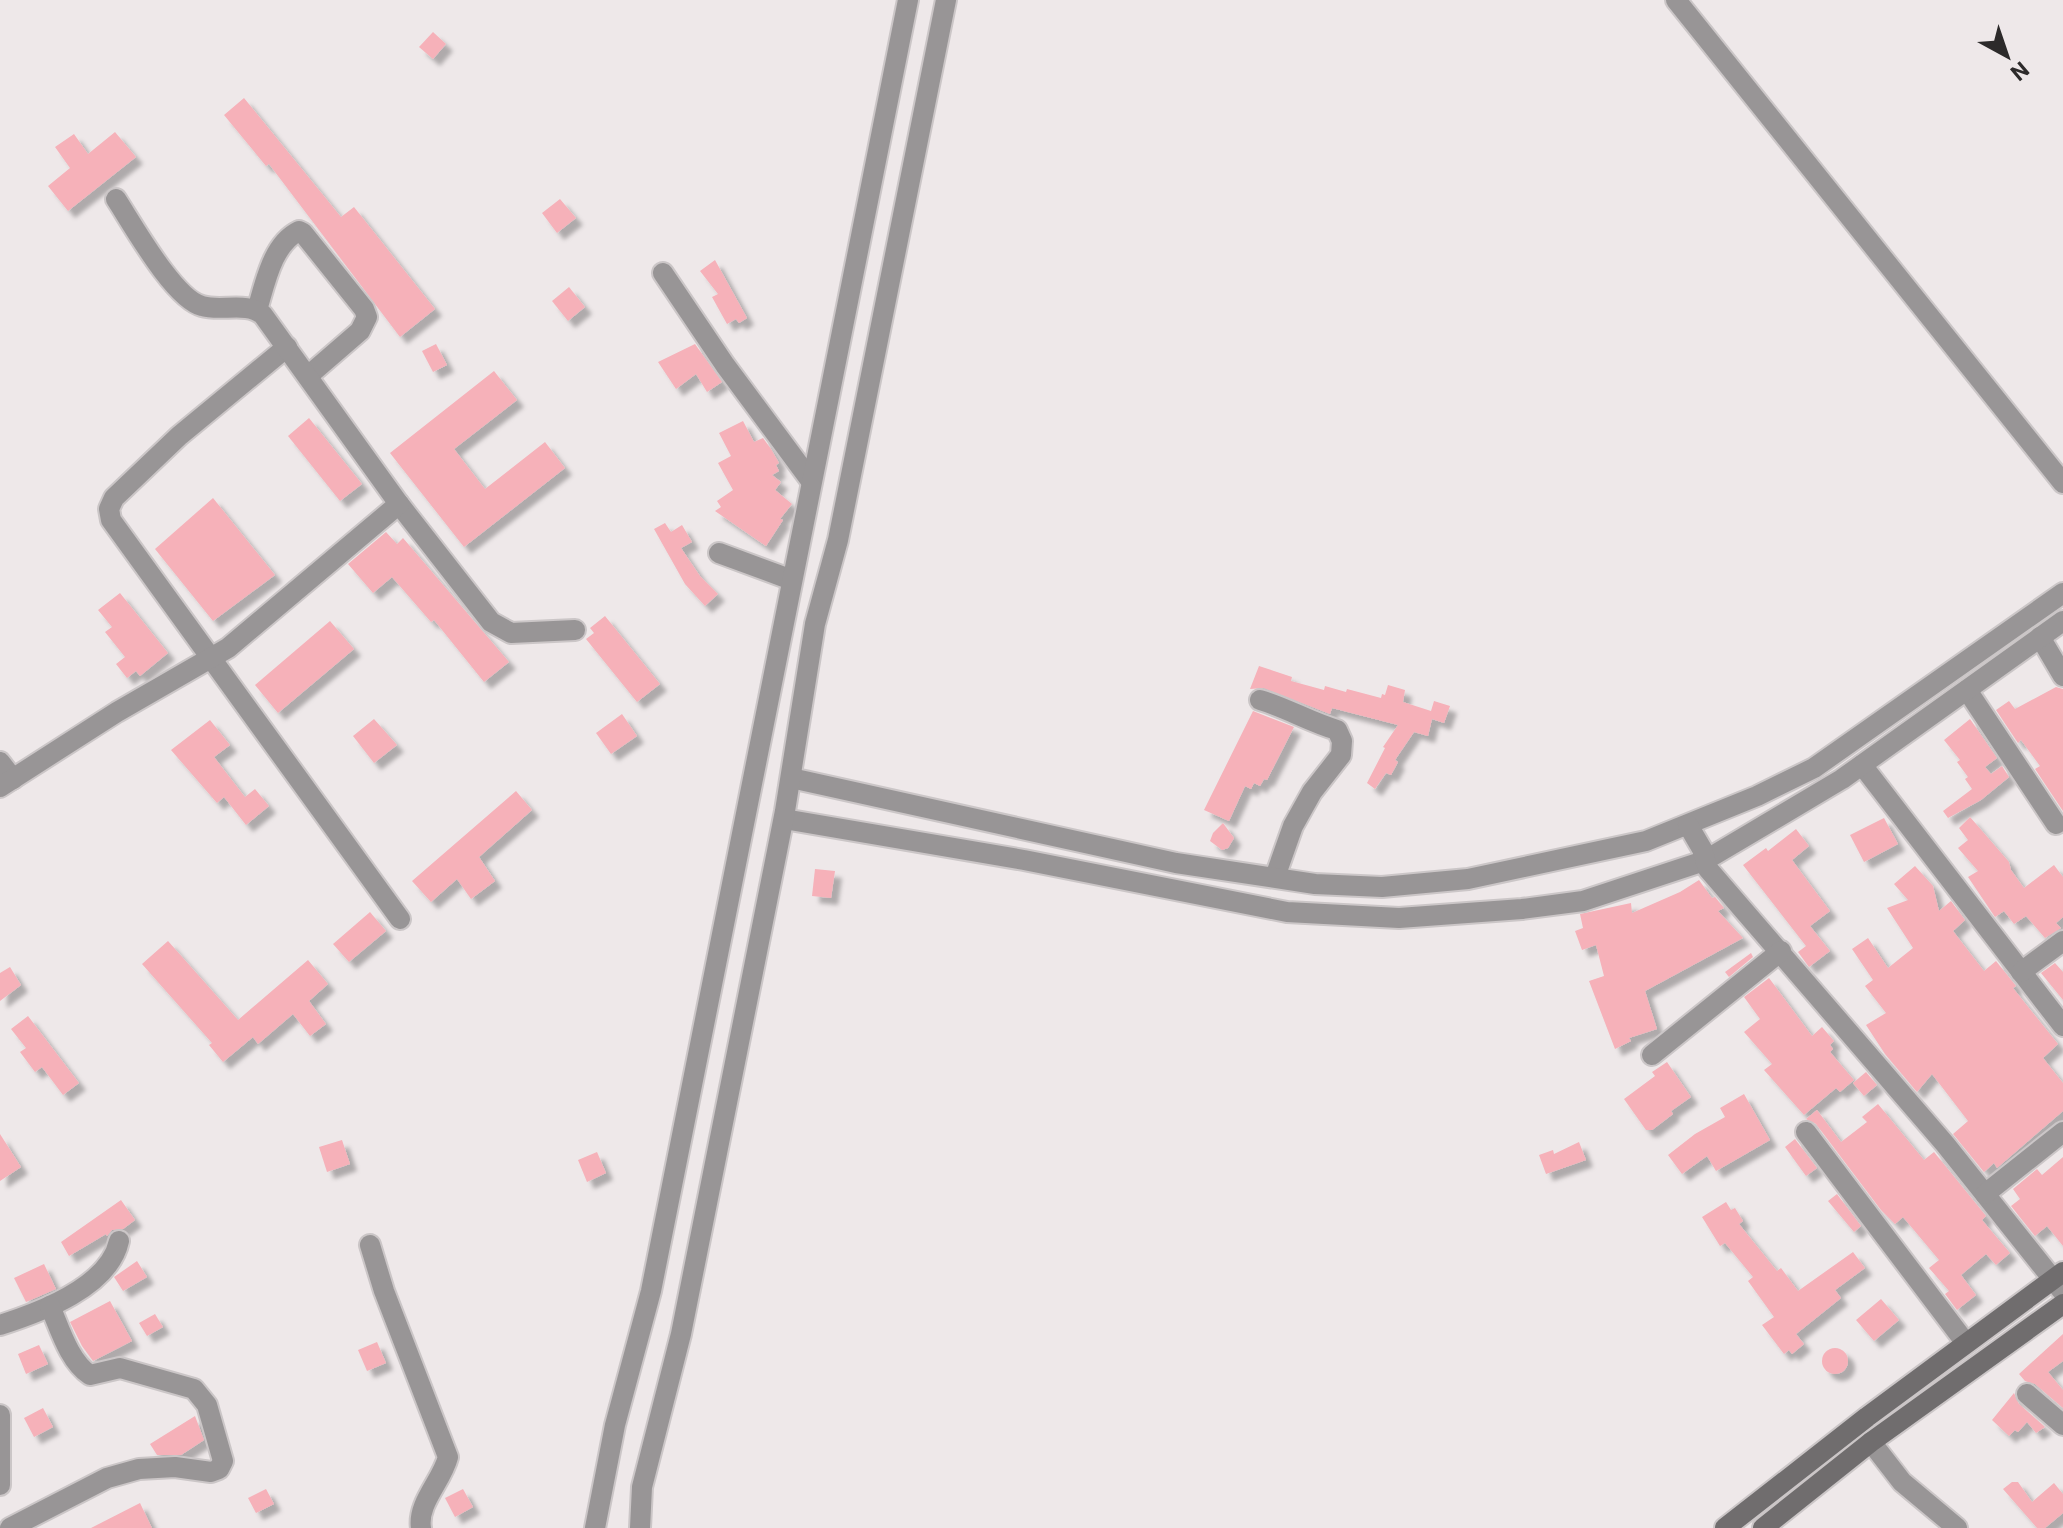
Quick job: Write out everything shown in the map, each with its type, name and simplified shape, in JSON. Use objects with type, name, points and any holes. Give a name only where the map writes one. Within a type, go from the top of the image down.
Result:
[{"type":"street","points":[[595,1528],[615,1425],[651,1291],[908,0]]},
{"type":"street","points":[[640,1528],[642,1487],[681,1334],[784,815],[815,624],[838,540],[946,0]]},
{"type":"street","points":[[1676,0],[2063,483]]},
{"type":"street","points":[[116,199],[186,298],[206,308],[257,310],[399,504],[491,622],[511,633],[575,630]]},
{"type":"street","points":[[257,310],[277,255],[286,240],[299,231],[303,233],[364,309],[367,317],[360,331],[308,376]]},
{"type":"street","points":[[663,273],[725,365],[811,481]]},
{"type":"street","points":[[287,347],[179,436],[114,498],[109,509],[111,520],[400,919]]},
{"type":"street","points":[[4,776],[228,648],[399,504]]},
{"type":"street","points":[[719,553],[792,580]]},
{"type":"street","points":[[784,815],[1287,912],[1380,917],[1522,909],[1583,901],[1690,863],[1697,842],[1757,796],[1814,768],[2063,593]]},
{"type":"street","points":[[790,782],[1228,872],[1315,884],[1382,887],[1468,879],[1646,841],[1697,842],[1862,765],[2063,621]]},
{"type":"street","points":[[2040,637],[2063,676]]},
{"type":"street","points":[[1967,690],[2056,824]]},
{"type":"street","points":[[1260,700],[1337,730],[1342,741],[1341,755],[1312,792],[1293,826],[1275,877]]},
{"type":"street","points":[[1862,765],[2063,1026]]},
{"type":"street","points":[[1697,842],[1708,869],[2060,1281],[1965,1342],[1725,1528]]},
{"type":"street","points":[[2021,972],[2063,941]]},
{"type":"street","points":[[1652,1055],[1781,951]]},
{"type":"street","points":[[1806,1132],[1965,1342]]},
{"type":"street","points":[[1985,1194],[2063,1132]]},
{"type":"street","points":[[0,1325],[37,1313],[105,1270],[117,1251],[119,1241]]},
{"type":"street","points":[[370,1245],[384,1291],[448,1457],[424,1509],[421,1528]]},
{"type":"street","points":[[1763,1528],[1871,1442],[2063,1304]]},
{"type":"street","points":[[10,1528],[107,1478],[157,1467],[211,1472],[219,1469],[223,1461],[207,1405],[194,1389],[156,1380],[131,1369],[120,1368],[90,1375],[72,1354],[50,1306]]},
{"type":"street","points":[[2027,1394],[2063,1425]]},
{"type":"street","points":[[0,1415],[0,1485]]},
{"type":"street","points":[[1871,1442],[1902,1482],[1957,1528]]},
{"type":"building","points":[[433,32],[446,44],[433,59],[419,47]]},
{"type":"building","points":[[244,98],[341,217],[354,207],[435,309],[400,337],[269,164],[266,166],[224,115]]},
{"type":"building","points":[[115,132],[136,157],[68,211],[48,186],[70,168],[55,147],[74,134],[88,154]]},
{"type":"building","points":[[560,199],[576,218],[557,233],[542,213]]},
{"type":"building","points":[[715,260],[747,318],[739,323],[736,319],[727,324],[712,297],[718,294],[700,271]]},
{"type":"building","points":[[569,287],[585,307],[568,321],[552,301]]},
{"type":"building","points":[[436,344],[447,365],[433,372],[422,351]]},
{"type":"building","points":[[695,344],[722,382],[707,392],[696,374],[676,389],[658,362]]},
{"type":"building","points":[[494,371],[517,400],[454,449],[485,489],[545,442],[565,468],[464,547],[390,453]]},
{"type":"building","points":[[309,418],[362,484],[340,501],[288,436]]},
{"type":"building","points":[[743,421],[754,442],[763,438],[771,449],[779,463],[776,465],[779,471],[772,475],[781,482],[775,490],[792,504],[766,546],[715,511],[721,507],[717,501],[733,490],[718,463],[731,456],[719,433]]},
{"type":"building","points":[[213,498],[275,575],[213,621],[155,549]]},
{"type":"building","points":[[665,523],[671,532],[682,525],[692,542],[681,548],[700,576],[718,594],[705,606],[685,584],[654,529]]},
{"type":"building","points":[[386,532],[397,544],[403,538],[509,662],[484,682],[434,620],[431,622],[392,577],[373,593],[348,564]]},
{"type":"building","points":[[120,593],[168,653],[140,676],[136,671],[127,678],[116,664],[125,657],[105,632],[112,627],[98,610]]},
{"type":"building","points":[[605,616],[660,684],[637,702],[586,639],[594,633],[590,628]]},
{"type":"building","points":[[330,621],[354,649],[278,713],[255,685]]},
{"type":"building","points":[[1259,666],[1292,677],[1291,681],[1324,690],[1325,686],[1346,692],[1347,689],[1381,698],[1388,685],[1405,690],[1403,702],[1431,711],[1434,701],[1450,706],[1444,723],[1432,719],[1428,736],[1414,732],[1395,760],[1398,762],[1391,775],[1386,773],[1375,789],[1367,783],[1383,747],[1398,725],[1332,708],[1330,714],[1264,688],[1250,689]]},
{"type":"building","points":[[2056,687],[2063,689],[2063,811],[2035,769],[2040,766],[2021,740],[2018,743],[1996,710],[2009,701],[2015,709]]},
{"type":"building","points":[[1253,711],[1294,727],[1267,780],[1264,779],[1260,786],[1254,783],[1251,789],[1245,786],[1229,821],[1204,810]]},
{"type":"building","points":[[622,714],[637,736],[611,754],[596,733]]},
{"type":"building","points":[[374,719],[397,745],[374,763],[353,736]]},
{"type":"building","points":[[1970,719],[1997,758],[1985,767],[1991,774],[2002,766],[2009,777],[1981,800],[1948,818],[1943,811],[1972,789],[1957,762],[1960,760],[1944,740]]},
{"type":"building","points":[[210,720],[230,745],[214,757],[245,797],[255,789],[269,806],[246,825],[224,797],[217,803],[171,750]]},
{"type":"building","points":[[516,791],[532,810],[479,857],[495,881],[471,899],[457,879],[431,902],[412,881]]},
{"type":"building","points":[[1970,817],[2009,862],[2024,888],[2054,865],[2063,877],[2063,917],[2056,923],[2061,928],[2045,938],[2026,916],[2014,924],[2004,911],[1995,917],[1968,877],[1978,871],[1958,848],[1968,840],[1959,828]]},
{"type":"building","points":[[1884,818],[1898,844],[1864,862],[1850,835]]},
{"type":"building","points":[[1223,823],[1234,838],[1228,848],[1222,850],[1210,841]]},
{"type":"building","points":[[1796,829],[1809,846],[1792,860],[1830,911],[1810,926],[1830,951],[1809,967],[1798,952],[1806,946],[1743,865],[1766,848],[1768,851]]},
{"type":"building","points":[[1915,866],[1933,886],[1939,911],[1951,901],[1965,920],[1953,931],[1984,971],[1996,961],[2016,986],[2013,988],[2058,1044],[2043,1058],[2063,1083],[2063,1111],[1997,1168],[1994,1163],[1984,1172],[1953,1134],[1968,1121],[1932,1074],[1917,1092],[1885,1054],[1866,1025],[1886,1013],[1865,986],[1873,980],[1852,949],[1868,938],[1888,968],[1913,948],[1887,908],[1908,900],[1894,884]]},
{"type":"building","points":[[815,869],[835,871],[831,898],[812,896]]},
{"type":"building","points":[[1699,880],[1724,908],[1718,911],[1743,938],[1645,991],[1657,1029],[1629,1038],[1631,1041],[1615,1049],[1589,981],[1604,976],[1596,945],[1582,950],[1575,931],[1583,928],[1580,914],[1631,903],[1632,913]]},
{"type":"building","points":[[370,912],[386,931],[349,962],[333,944]]},
{"type":"building","points":[[168,941],[238,1020],[308,960],[328,984],[309,1001],[326,1024],[310,1036],[293,1014],[258,1044],[253,1037],[223,1062],[209,1045],[212,1043],[142,964]]},
{"type":"building","points":[[1751,953],[1753,957],[1729,977],[1725,972]]},
{"type":"building","points":[[2055,963],[2063,972],[2063,1000],[2041,973]]},
{"type":"building","points":[[10,967],[21,985],[0,1001],[0,973]]},
{"type":"building","points":[[1769,978],[1812,1036],[1822,1027],[1834,1041],[1830,1052],[1854,1080],[1840,1092],[1836,1088],[1804,1115],[1764,1070],[1772,1064],[1744,1032],[1760,1019],[1744,997]]},
{"type":"building","points":[[28,1016],[79,1083],[63,1095],[42,1067],[35,1072],[20,1052],[26,1048],[11,1029]]},
{"type":"building","points":[[1667,1062],[1691,1097],[1652,1130],[1646,1130],[1624,1099],[1655,1076],[1652,1072]]},
{"type":"building","points":[[1866,1072],[1877,1085],[1864,1096],[1853,1083]]},
{"type":"building","points":[[1744,1094],[1770,1140],[1716,1171],[1707,1156],[1682,1174],[1668,1155],[1695,1134],[1725,1117],[1720,1108]]},
{"type":"building","points":[[1878,1104],[1924,1160],[1934,1152],[1986,1216],[1982,1220],[2010,1253],[1996,1265],[1986,1254],[1961,1275],[1976,1295],[1957,1310],[1945,1294],[1949,1291],[1929,1268],[1939,1260],[1903,1217],[1895,1224],[1881,1210],[1816,1124],[1806,1119],[1817,1110],[1841,1142],[1867,1122],[1862,1117]]},
{"type":"building","points":[[0,1134],[21,1167],[0,1181]]},
{"type":"building","points":[[1795,1139],[1817,1168],[1806,1176],[1785,1147]]},
{"type":"building","points":[[342,1140],[350,1164],[327,1172],[319,1147]]},
{"type":"building","points":[[1579,1142],[1586,1160],[1546,1174],[1539,1155],[1553,1150],[1554,1154]]},
{"type":"building","points":[[597,1152],[606,1173],[587,1182],[578,1160]]},
{"type":"building","points":[[2063,1157],[2063,1246],[2047,1226],[2035,1236],[2011,1206],[2020,1199],[2013,1189],[2037,1169],[2042,1175]]},
{"type":"building","points":[[1837,1194],[1861,1226],[1854,1232],[1828,1201]]},
{"type":"building","points":[[121,1200],[135,1220],[69,1256],[61,1242]]},
{"type":"building","points":[[1726,1202],[1731,1210],[1735,1208],[1743,1221],[1739,1224],[1777,1271],[1781,1268],[1798,1291],[1853,1252],[1865,1268],[1835,1290],[1841,1298],[1796,1334],[1804,1344],[1792,1354],[1789,1350],[1784,1354],[1762,1325],[1774,1317],[1748,1281],[1753,1277],[1725,1243],[1720,1246],[1702,1217]]},
{"type":"building","points":[[137,1261],[147,1277],[123,1291],[114,1277]]},
{"type":"building","points":[[44,1264],[56,1289],[26,1302],[14,1278]]},
{"type":"building","points":[[1881,1299],[1899,1320],[1874,1341],[1856,1320]]},
{"type":"building","points":[[110,1301],[132,1341],[93,1361],[70,1322]]},
{"type":"building","points":[[155,1314],[163,1327],[147,1336],[139,1323]]},
{"type":"building","points":[[2063,1334],[2063,1361],[2048,1372],[2063,1390],[2063,1408],[2019,1374]]},
{"type":"building","points":[[377,1342],[386,1363],[367,1371],[358,1350]]},
{"type":"building","points":[[39,1345],[48,1364],[26,1374],[18,1354]]},
{"type":"building","points":[[1835,1348],[1844,1352],[1848,1361],[1844,1370],[1835,1374],[1826,1370],[1822,1361],[1826,1352]]},
{"type":"building","points":[[2014,1393],[2019,1404],[2045,1427],[2036,1433],[2027,1422],[2009,1436],[1992,1420]]},
{"type":"building","points":[[43,1408],[53,1427],[34,1437],[24,1418]]},
{"type":"building","points":[[195,1416],[204,1440],[181,1455],[157,1455],[150,1444]]},
{"type":"building","points":[[2012,1482],[2018,1482],[2032,1502],[2054,1483],[2063,1494],[2063,1513],[2045,1528],[2037,1528],[2003,1489]]},
{"type":"building","points":[[266,1489],[274,1504],[256,1513],[248,1498]]},
{"type":"building","points":[[463,1489],[473,1507],[455,1517],[445,1498]]},
{"type":"building","points":[[140,1503],[152,1528],[91,1528]]}]
